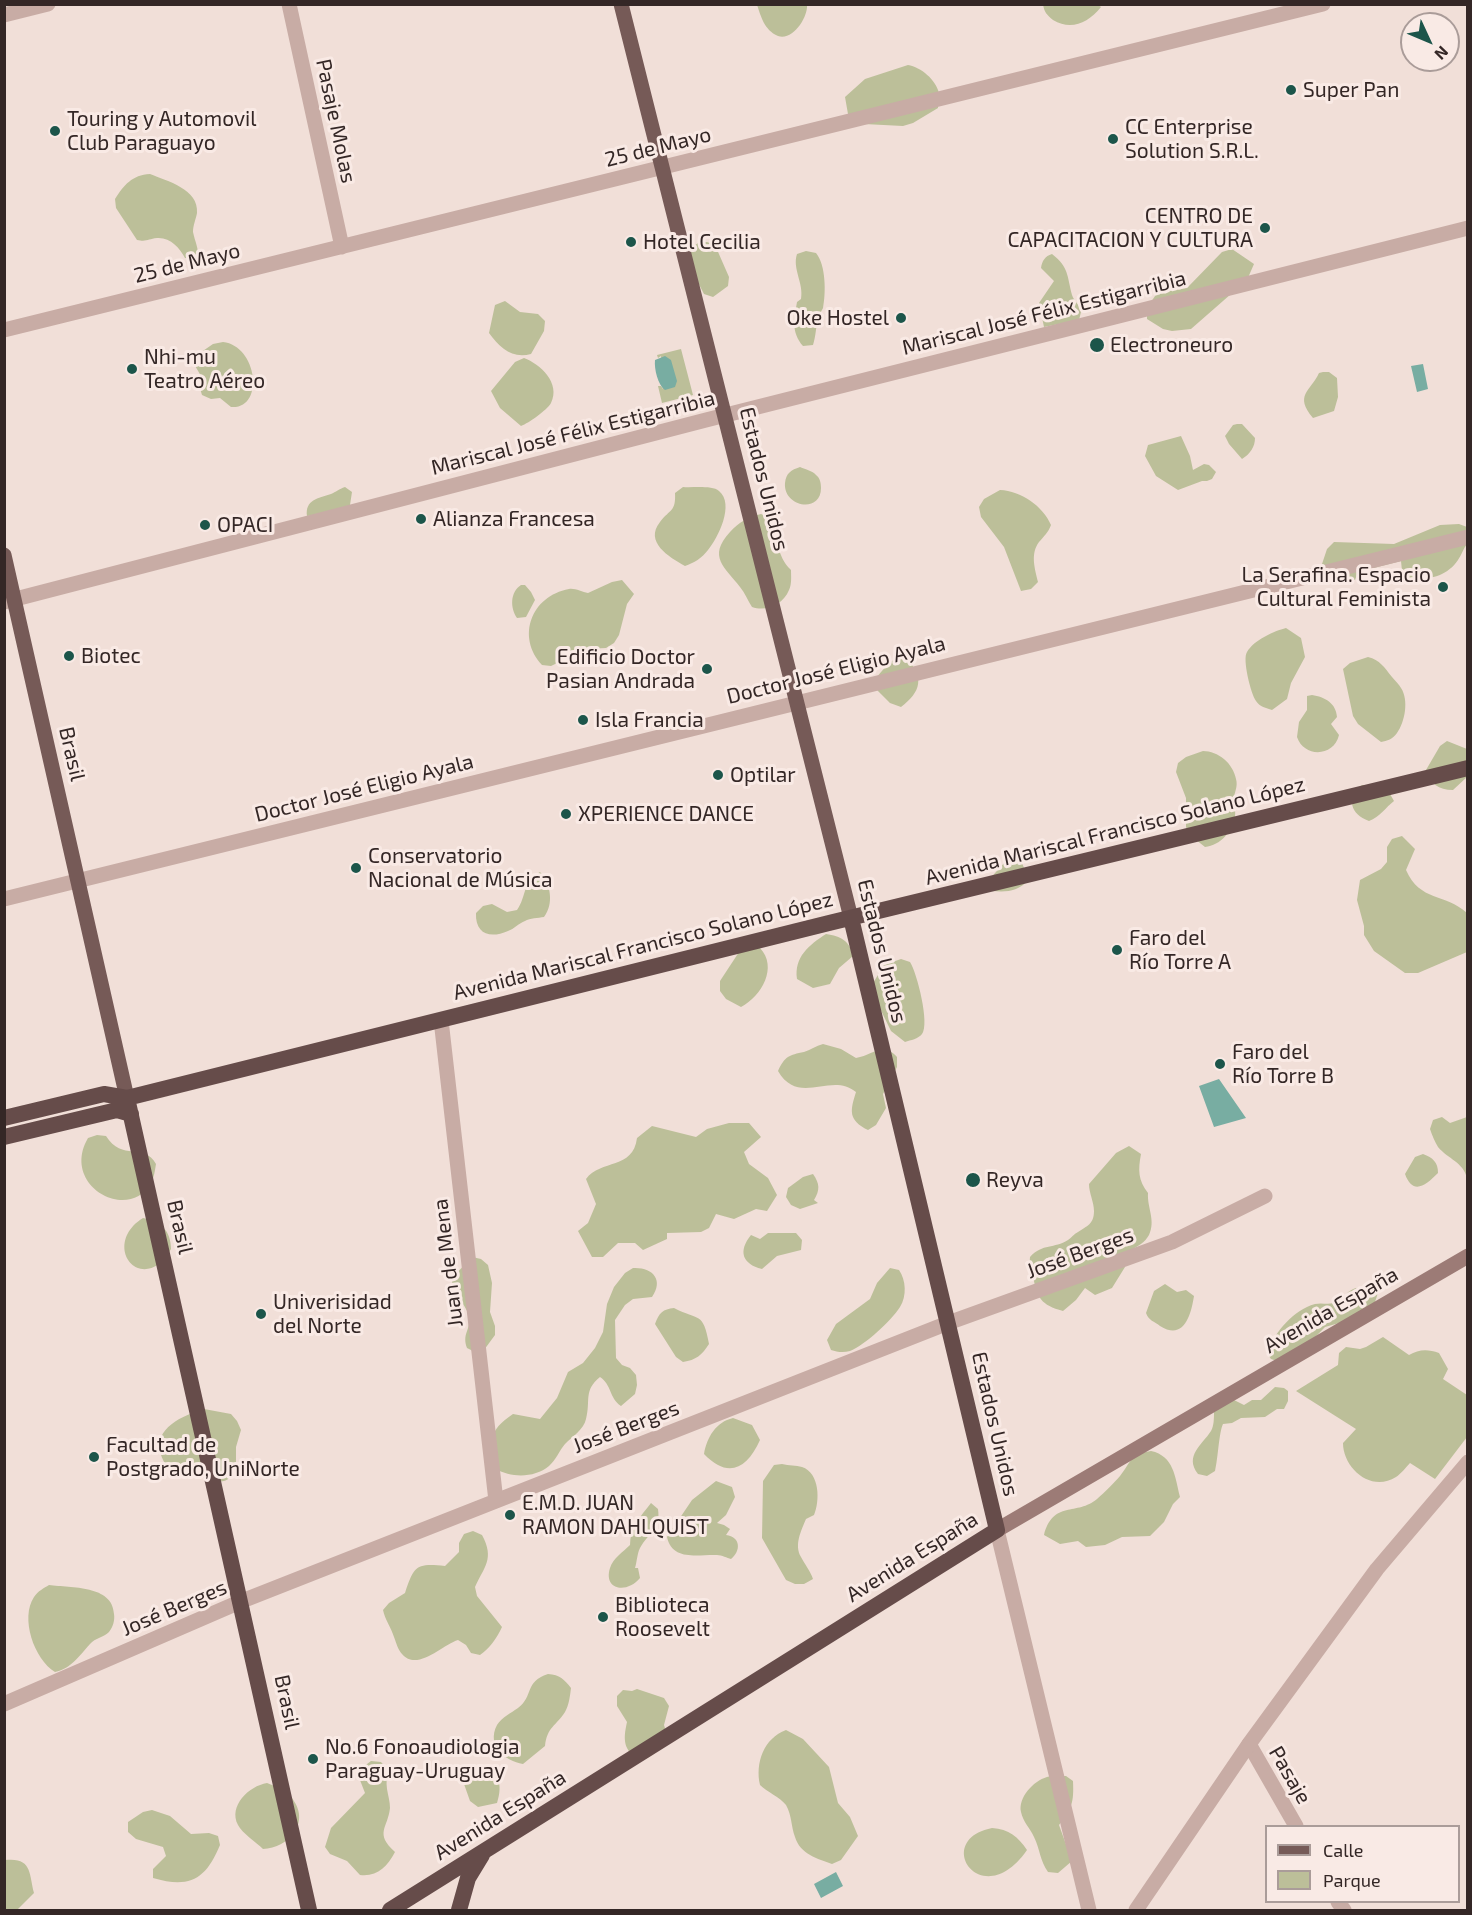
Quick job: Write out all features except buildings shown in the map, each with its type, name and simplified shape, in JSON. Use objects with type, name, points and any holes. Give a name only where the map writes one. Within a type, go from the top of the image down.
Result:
[{"type":"highway","name":"Avenida Mariscal Francisco Solano López","points":[[4,1137],[117,1110],[441,1020],[1467,768]]},
{"type":"highway","name":"Estados Unidos","points":[[851,918],[997,1530]]},
{"type":"highway","name":"Avenida Mariscal Francisco Solano López","points":[[4,1118],[104,1094],[129,1106]]},
{"type":"highway","name":"Brasil","points":[[129,1106],[242,1601],[309,1911]]},
{"type":"highway","name":"Avenida España","points":[[390,1911],[997,1530]]},
{"type":"highway","points":[[459,1911],[468,1878],[484,1852]]},
{"type":"main road","name":"Estados Unidos","points":[[621,4],[851,918]]},
{"type":"main road","name":"Brasil","points":[[4,555],[9,600],[78,881],[129,1106]]},
{"type":"main road","points":[[844,891],[858,908],[876,912]]},
{"type":"main road","points":[[830,923],[842,927],[849,933],[858,947]]},
{"type":"main road","name":"Avenida España","points":[[997,1530],[1467,1256]]},
{"type":"street","points":[[4,15],[48,4]]},
{"type":"street","name":"Pasaje Molas","points":[[289,4],[342,246]]},
{"type":"street","name":"25 de Mayo","points":[[4,330],[1323,4]]},
{"type":"street","name":"Mariscal José Félix Estigarribia","points":[[9,600],[724,415],[1467,228]]},
{"type":"street","name":"Doctor José Eligio Ayala","points":[[4,898],[1467,537]]},
{"type":"street","name":"Juan de Mena","points":[[441,1020],[496,1501]]},
{"type":"street","name":"José Berges","points":[[4,1704],[242,1601],[948,1323],[1172,1242],[1265,1196]]},
{"type":"street","points":[[1136,1911],[1249,1744],[1377,1569],[1467,1462]]},
{"type":"street","name":"Estados Unidos","points":[[997,1530],[1089,1911]]},
{"type":"street","name":"Pasaje","points":[[1249,1744],[1295,1825]]},
{"type":"green space","points":[[1043,4],[1098,5],[1101,7],[1085,21],[1066,25],[1047,15]]},
{"type":"green space","points":[[757,5],[807,5],[807,10],[794,32],[784,37],[769,30]]},
{"type":"green space","points":[[908,65],[923,71],[935,83],[939,95],[938,108],[913,123],[903,126],[864,124],[848,114],[845,97],[865,79]]},
{"type":"green space","points":[[150,174],[181,187],[193,198],[197,213],[193,232],[198,259],[185,258],[177,247],[166,239],[137,240],[116,208],[115,199],[125,185],[138,176]]},
{"type":"green space","points":[[707,242],[715,245],[729,277],[728,286],[713,297],[704,294],[690,267],[690,249],[698,243]]},
{"type":"green space","points":[[1232,249],[1254,264],[1247,280],[1191,329],[1172,331],[1163,329],[1147,319],[1147,308],[1157,293],[1187,288],[1222,252]]},
{"type":"green space","points":[[806,251],[816,253],[819,258],[822,265],[825,295],[813,345],[803,346],[794,325],[797,302],[801,299],[796,260],[797,254]]},
{"type":"green space","points":[[1052,254],[1064,268],[1072,295],[1081,312],[1079,320],[1044,327],[1039,303],[1054,281],[1041,268],[1044,259]]},
{"type":"green space","points":[[505,301],[520,312],[538,314],[545,321],[544,331],[531,354],[512,354],[489,333],[495,305]]},
{"type":"green space","points":[[223,342],[235,346],[244,354],[250,365],[253,389],[249,399],[242,405],[231,407],[220,398],[211,399],[202,395],[199,385],[201,376],[194,364],[197,355],[213,344]]},
{"type":"green space","points":[[681,349],[693,395],[662,403],[658,386],[663,389],[661,356],[658,358],[657,355]]},
{"type":"green space","points":[[524,358],[547,375],[553,388],[553,396],[546,409],[521,426],[500,408],[491,391],[515,362]]},
{"type":"green space","points":[[1329,372],[1337,378],[1338,397],[1334,411],[1313,418],[1307,410],[1304,399],[1319,373]]},
{"type":"green space","points":[[1242,424],[1255,438],[1252,450],[1242,459],[1225,436],[1233,425]]},
{"type":"green space","points":[[1181,436],[1190,456],[1193,470],[1204,464],[1209,465],[1216,472],[1212,479],[1178,490],[1156,476],[1145,456],[1148,445]]},
{"type":"green space","points":[[800,467],[815,474],[820,482],[819,496],[815,502],[809,504],[796,502],[786,491],[785,483],[788,474]]},
{"type":"green space","points":[[345,487],[352,492],[350,505],[344,511],[307,516],[308,506],[313,500]]},
{"type":"green space","points":[[683,487],[716,489],[724,497],[725,504],[723,521],[712,545],[695,562],[685,566],[660,548],[655,536],[660,522],[672,510],[675,493]]},
{"type":"green space","points":[[1000,490],[1016,493],[1030,501],[1043,512],[1051,525],[1036,547],[1034,562],[1038,582],[1031,589],[1021,591],[1004,547],[981,517],[979,507],[984,499]]},
{"type":"green space","points":[[761,514],[770,518],[780,552],[791,570],[790,588],[783,600],[763,609],[752,607],[742,589],[724,567],[719,555],[723,541],[733,528],[744,520]]},
{"type":"green space","points":[[1459,524],[1467,527],[1467,544],[1453,566],[1435,577],[1407,579],[1402,571],[1401,561],[1358,572],[1355,580],[1327,575],[1321,567],[1327,549],[1334,542],[1394,544],[1440,525]]},
{"type":"green space","points":[[622,580],[634,594],[627,604],[619,635],[614,643],[606,648],[586,649],[551,666],[542,665],[534,654],[529,630],[537,609],[545,600],[569,589],[588,593]]},
{"type":"green space","points":[[525,585],[535,600],[526,617],[517,618],[512,600],[517,588]]},
{"type":"green space","points":[[1286,628],[1301,638],[1305,657],[1291,683],[1287,699],[1272,710],[1259,705],[1254,697],[1248,676],[1246,656],[1250,648],[1259,640]]},
{"type":"green space","points":[[1368,657],[1384,667],[1400,687],[1405,699],[1404,717],[1400,728],[1392,738],[1381,742],[1358,724],[1353,716],[1343,669],[1350,663]]},
{"type":"green space","points":[[896,658],[906,658],[918,678],[913,696],[901,707],[890,703],[876,689],[875,679]]},
{"type":"green space","points":[[1312,695],[1329,702],[1336,712],[1337,717],[1331,724],[1339,735],[1331,748],[1325,751],[1306,749],[1297,737],[1299,722],[1307,710],[1307,696]]},
{"type":"green space","points":[[1447,741],[1467,749],[1467,777],[1453,790],[1443,789],[1436,785],[1426,770],[1440,746]]},
{"type":"green space","points":[[1203,751],[1214,753],[1224,759],[1232,768],[1237,784],[1234,799],[1235,816],[1231,827],[1221,841],[1205,847],[1190,835],[1186,827],[1186,798],[1176,772],[1178,763],[1186,757]]},
{"type":"green space","points":[[1362,785],[1390,794],[1394,801],[1369,821],[1358,814],[1352,805],[1354,795]]},
{"type":"green space","points":[[1402,836],[1415,849],[1406,870],[1412,880],[1426,892],[1450,902],[1467,913],[1467,952],[1418,973],[1405,973],[1374,951],[1364,935],[1357,900],[1360,880],[1381,869],[1387,862],[1387,847],[1392,839]]},
{"type":"green space","points":[[1014,859],[1022,863],[1029,880],[1012,890],[991,891],[986,883],[1005,862]]},
{"type":"green space","points":[[540,872],[547,882],[550,894],[549,906],[544,917],[527,920],[510,930],[495,935],[481,930],[476,920],[476,913],[483,906],[492,904],[507,912],[517,910],[530,880]]},
{"type":"green space","points":[[826,934],[844,940],[853,956],[839,968],[830,984],[813,988],[797,979],[798,964],[804,952]]},
{"type":"green space","points":[[760,948],[768,964],[765,980],[755,996],[741,1007],[726,999],[720,991],[720,981],[741,949]]},
{"type":"green space","points":[[901,959],[910,962],[913,968],[922,998],[924,1020],[922,1034],[905,1042],[891,1031],[870,988],[884,965]]},
{"type":"green space","points":[[823,1044],[841,1049],[856,1058],[882,1049],[892,1052],[897,1057],[897,1067],[883,1094],[886,1108],[876,1125],[868,1130],[857,1123],[852,1114],[856,1092],[836,1085],[796,1087],[786,1081],[778,1071],[788,1057]]},
{"type":"green space","points":[[1442,1117],[1450,1123],[1467,1117],[1467,1178],[1459,1164],[1438,1147],[1430,1129],[1433,1120]]},
{"type":"green space","points":[[729,1123],[749,1123],[761,1137],[744,1152],[749,1164],[768,1178],[777,1195],[767,1211],[756,1209],[734,1219],[716,1214],[709,1228],[701,1232],[667,1233],[667,1239],[643,1250],[635,1243],[618,1243],[603,1257],[592,1257],[578,1231],[588,1223],[596,1204],[586,1179],[592,1173],[623,1160],[634,1148],[637,1138],[652,1126],[696,1137],[707,1129]]},
{"type":"green space","points":[[97,1135],[106,1136],[112,1144],[119,1148],[145,1154],[156,1164],[152,1181],[141,1195],[128,1200],[114,1199],[101,1194],[90,1184],[83,1171],[82,1155],[88,1138]]},
{"type":"green space","points":[[1129,1146],[1141,1154],[1140,1175],[1142,1184],[1148,1193],[1151,1219],[1149,1235],[1126,1256],[1125,1267],[1112,1288],[1095,1295],[1085,1288],[1063,1311],[1050,1306],[1038,1295],[1030,1257],[1039,1250],[1068,1240],[1089,1224],[1093,1219],[1094,1211],[1089,1184],[1116,1153]]},
{"type":"green space","points":[[1423,1154],[1434,1161],[1438,1173],[1429,1181],[1416,1187],[1408,1181],[1405,1174],[1415,1157]]},
{"type":"green space","points":[[813,1174],[818,1187],[814,1200],[818,1203],[800,1209],[791,1205],[786,1197],[788,1188],[803,1177]]},
{"type":"green space","points":[[143,1218],[160,1224],[167,1232],[171,1243],[171,1249],[164,1259],[149,1269],[139,1268],[132,1264],[124,1248],[132,1227]]},
{"type":"green space","points":[[768,1233],[796,1233],[802,1240],[801,1250],[777,1256],[762,1269],[755,1267],[746,1260],[744,1246],[751,1235],[760,1239]]},
{"type":"green space","points":[[472,1257],[481,1259],[488,1265],[492,1283],[490,1312],[495,1326],[495,1335],[484,1350],[475,1352],[467,1348],[465,1339],[469,1323],[468,1313],[452,1284],[452,1278]]},
{"type":"green space","points":[[633,1268],[651,1272],[657,1280],[652,1297],[633,1299],[625,1305],[615,1320],[616,1358],[636,1375],[635,1394],[621,1406],[600,1377],[589,1391],[583,1426],[565,1444],[549,1466],[530,1475],[509,1474],[496,1469],[492,1444],[499,1426],[513,1414],[540,1419],[557,1398],[568,1372],[583,1363],[595,1348],[603,1332],[607,1304],[614,1287],[625,1273]]},
{"type":"green space","points":[[890,1268],[899,1270],[903,1278],[905,1293],[900,1307],[863,1344],[845,1352],[831,1350],[827,1340],[836,1324],[870,1299],[877,1283]]},
{"type":"green space","points":[[1165,1284],[1177,1292],[1186,1290],[1194,1296],[1185,1324],[1175,1330],[1168,1330],[1160,1326],[1146,1313],[1154,1291]]},
{"type":"green space","points":[[1361,1287],[1379,1290],[1371,1314],[1325,1327],[1298,1355],[1280,1362],[1271,1359],[1266,1352],[1280,1330],[1299,1311],[1315,1304],[1335,1302],[1350,1291]]},
{"type":"green space","points":[[674,1308],[699,1318],[705,1326],[709,1344],[692,1360],[683,1362],[676,1357],[655,1324],[662,1312]]},
{"type":"green space","points":[[1383,1337],[1409,1355],[1424,1350],[1439,1353],[1448,1369],[1443,1379],[1467,1395],[1467,1437],[1435,1479],[1410,1463],[1398,1476],[1387,1481],[1368,1480],[1360,1475],[1348,1461],[1343,1443],[1356,1429],[1296,1391],[1338,1365],[1339,1353],[1346,1347],[1360,1349]]},
{"type":"green space","points":[[1275,1387],[1288,1391],[1288,1401],[1284,1409],[1277,1409],[1265,1417],[1241,1418],[1232,1423],[1223,1424],[1215,1471],[1207,1476],[1198,1474],[1194,1468],[1194,1456],[1212,1429],[1214,1412],[1232,1399],[1244,1405],[1252,1400],[1261,1400]]},
{"type":"green space","points":[[204,1409],[231,1414],[241,1430],[236,1447],[236,1473],[224,1481],[199,1476],[184,1476],[172,1472],[164,1463],[161,1455],[159,1446],[165,1430],[179,1419]]},
{"type":"green space","points":[[733,1418],[752,1425],[760,1440],[743,1464],[729,1468],[713,1462],[704,1454],[713,1431],[722,1423]]},
{"type":"green space","points":[[1151,1451],[1165,1457],[1169,1462],[1175,1475],[1180,1497],[1173,1504],[1164,1522],[1150,1536],[1122,1537],[1105,1545],[1086,1547],[1078,1541],[1060,1544],[1044,1535],[1053,1517],[1097,1499],[1118,1479],[1135,1457]]},
{"type":"green space","points":[[774,1465],[800,1466],[808,1470],[817,1488],[814,1515],[806,1519],[798,1543],[799,1552],[813,1579],[804,1584],[795,1584],[786,1580],[762,1538],[763,1481]]},
{"type":"green space","points":[[716,1481],[732,1487],[735,1497],[726,1515],[717,1523],[730,1529],[726,1535],[737,1541],[737,1552],[731,1559],[719,1555],[688,1555],[675,1550],[667,1537],[692,1500]]},
{"type":"green space","points":[[651,1503],[658,1509],[658,1522],[639,1550],[635,1568],[638,1568],[640,1578],[623,1588],[613,1585],[609,1575],[611,1564],[630,1545],[634,1528]]},
{"type":"green space","points":[[473,1531],[482,1535],[488,1550],[485,1568],[475,1587],[477,1596],[502,1627],[500,1631],[490,1646],[480,1655],[471,1653],[466,1645],[458,1640],[430,1656],[415,1660],[408,1659],[399,1650],[383,1610],[389,1603],[405,1593],[411,1577],[418,1568],[428,1565],[445,1566],[459,1552],[459,1543],[464,1534]]},
{"type":"green space","points":[[49,1585],[99,1593],[112,1605],[114,1616],[113,1626],[109,1632],[92,1642],[71,1665],[55,1672],[47,1666],[35,1648],[28,1616],[34,1597]]},
{"type":"green space","points":[[548,1674],[561,1678],[571,1688],[565,1712],[550,1731],[545,1746],[523,1764],[510,1760],[496,1746],[494,1733],[497,1725],[523,1703],[535,1681]]},
{"type":"green space","points":[[637,1689],[664,1698],[669,1706],[664,1725],[668,1738],[656,1752],[640,1761],[627,1749],[625,1734],[627,1722],[617,1706],[617,1696],[623,1690]]},
{"type":"green space","points":[[786,1730],[803,1739],[829,1767],[838,1803],[850,1817],[858,1836],[841,1860],[832,1864],[810,1855],[801,1848],[797,1843],[786,1805],[760,1785],[759,1768],[763,1752],[772,1739]]},
{"type":"green space","points":[[371,1761],[381,1762],[387,1769],[390,1808],[384,1835],[385,1840],[395,1852],[381,1870],[372,1874],[360,1875],[347,1861],[330,1854],[325,1847],[331,1828],[365,1793],[358,1775]]},
{"type":"green space","points":[[476,1770],[490,1772],[498,1779],[500,1790],[497,1803],[478,1807],[470,1801],[464,1784]]},
{"type":"green space","points":[[1049,1776],[1066,1776],[1073,1781],[1073,1795],[1069,1809],[1059,1825],[1072,1861],[1058,1873],[1048,1872],[1034,1837],[1023,1819],[1022,1801],[1028,1791],[1042,1779]]},
{"type":"green space","points":[[267,1783],[291,1797],[297,1806],[299,1816],[295,1832],[289,1839],[273,1848],[263,1849],[240,1828],[236,1811],[238,1804],[247,1793]]},
{"type":"green space","points":[[152,1810],[170,1816],[191,1834],[209,1833],[218,1836],[220,1845],[215,1857],[209,1866],[195,1878],[177,1882],[153,1878],[153,1869],[166,1856],[163,1847],[136,1839],[128,1832],[128,1822],[143,1812]]},
{"type":"green space","points":[[992,1828],[1013,1835],[1027,1850],[1010,1868],[994,1876],[980,1875],[970,1868],[964,1857],[965,1846],[974,1835]]},
{"type":"green space","points":[[5,1860],[20,1861],[25,1864],[30,1873],[34,1893],[17,1910],[5,1910]]},
{"type":"water","points":[[665,356],[671,360],[677,381],[675,387],[665,390],[658,381],[655,360]]},
{"type":"water","points":[[1423,364],[1428,389],[1417,392],[1411,366]]},
{"type":"water","points":[[1219,1079],[1246,1118],[1214,1127],[1199,1086]]},
{"type":"water","points":[[836,1872],[843,1886],[821,1898],[814,1884]]},
{"type":"place","name":"Super Pan","points":[[1291,90]]},
{"type":"place","name":"Touring y Automovil Club Paraguayo","points":[[55,131]]},
{"type":"place","name":"CC Enterprise Solution S.R.L.","points":[[1113,139]]},
{"type":"place","name":"CENTRO DE CAPACITACION Y CULTURA","points":[[1265,228]]},
{"type":"place","name":"Hotel Cecilia","points":[[631,242]]},
{"type":"place","name":"Oke Hostel","points":[[901,318]]},
{"type":"place","name":"Electroneuro","points":[[1097,345]]},
{"type":"place","name":"Nhi-mu Teatro Aéreo","points":[[132,369]]},
{"type":"place","name":"Alianza Francesa","points":[[421,519]]},
{"type":"place","name":"OPACI","points":[[205,525]]},
{"type":"place","name":"La Serafina. Espacio Cultural Feminista","points":[[1443,587]]},
{"type":"place","name":"Biotec","points":[[69,656]]},
{"type":"place","name":"Edificio Doctor Pasian Andrada","points":[[707,669]]},
{"type":"place","name":"Isla Francia","points":[[583,720]]},
{"type":"place","name":"Optilar","points":[[718,775]]},
{"type":"place","name":"XPERIENCE DANCE","points":[[566,814]]},
{"type":"place","name":"Conservatorio Nacional de Música","points":[[356,868]]},
{"type":"place","name":"Faro del Río Torre A","points":[[1117,950]]},
{"type":"place","name":"Faro del Río Torre B","points":[[1220,1064]]},
{"type":"place","name":"Reyva","points":[[973,1180]]},
{"type":"place","name":"Univerisidad del Norte","points":[[261,1314]]},
{"type":"place","name":"Facultad de Postgrado, UniNorte","points":[[94,1457]]},
{"type":"place","name":"E.M.D. JUAN RAMON DAHLQUIST","points":[[510,1515]]},
{"type":"place","name":"Biblioteca Roosevelt","points":[[603,1617]]},
{"type":"place","name":"No.6 Fonoaudiologia Paraguay-Uruguay","points":[[313,1759]]}]
